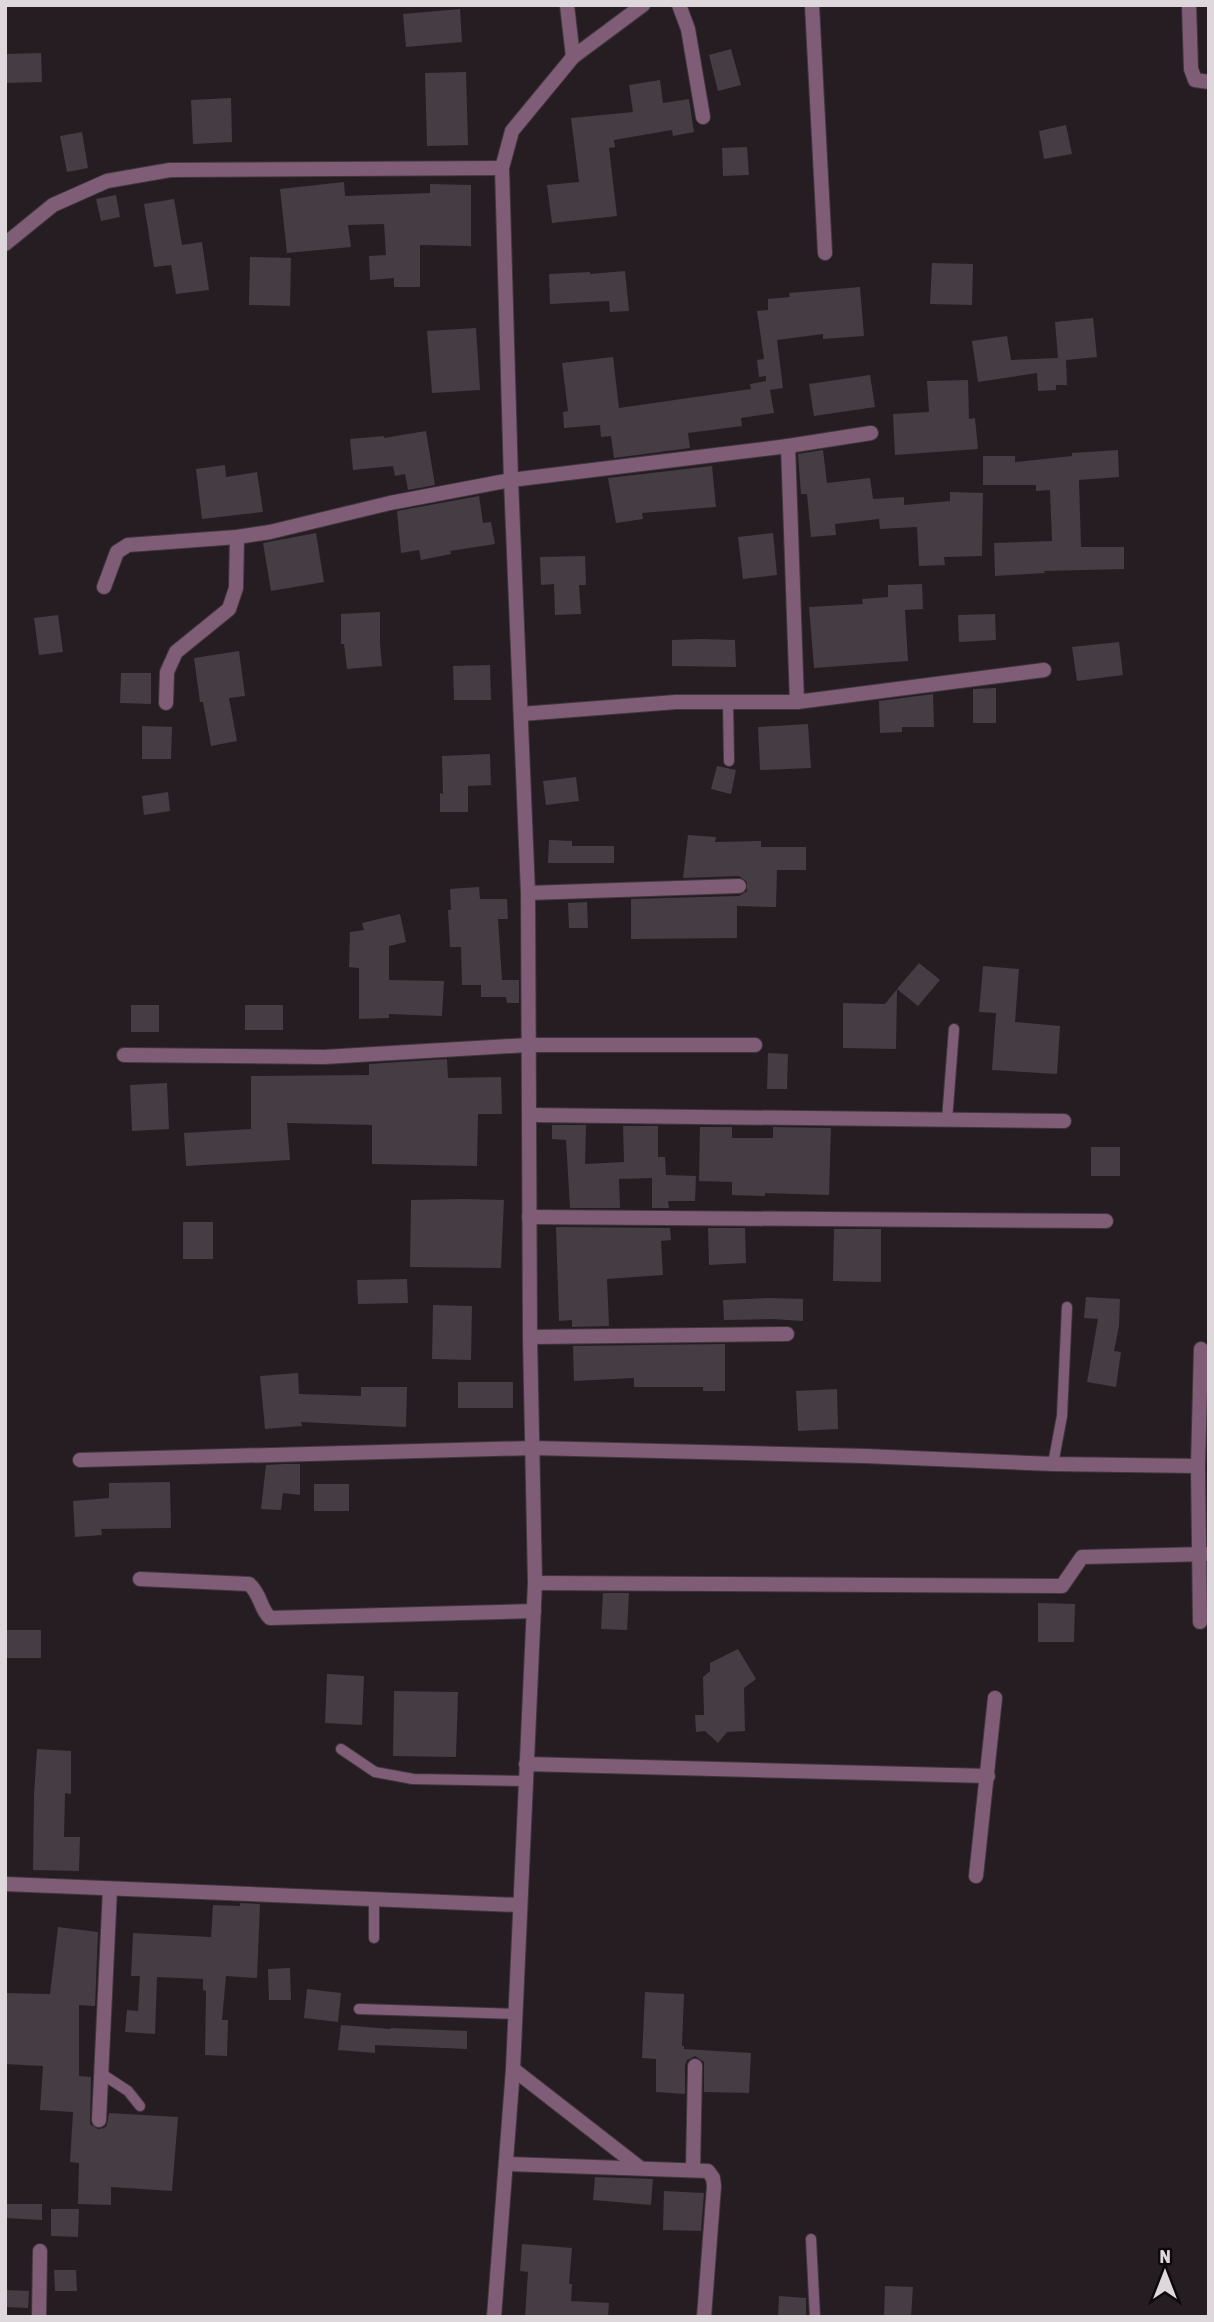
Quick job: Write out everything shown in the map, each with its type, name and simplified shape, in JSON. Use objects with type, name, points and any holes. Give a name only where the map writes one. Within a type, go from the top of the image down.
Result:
[{"type":"street","points":[[567,5],[573,57]]},
{"type":"street","points":[[494,2317],[513,2069],[535,1583],[530,1337],[528,893],[511,480],[502,168],[512,131],[573,57],[643,5]]},
{"type":"street","points":[[679,5],[688,29],[703,117]]},
{"type":"street","points":[[812,5],[825,253]]},
{"type":"street","points":[[1189,5],[1191,69],[1195,80],[1209,82]]},
{"type":"street","points":[[5,244],[53,205],[107,181],[170,170],[502,168]]},
{"type":"street","points":[[104,587],[117,552],[128,545],[237,537],[270,532],[390,503],[511,480],[788,446],[871,433]]},
{"type":"street","points":[[788,446],[797,702]]},
{"type":"street","points":[[166,703],[167,672],[176,652],[229,609],[236,588],[237,537]]},
{"type":"street","points":[[521,714],[676,702],[797,702],[1044,670]]},
{"type":"street","points":[[528,893],[739,886]]},
{"type":"street","points":[[124,1055],[324,1057],[528,1045],[755,1045]]},
{"type":"street","points":[[528,1115],[1063,1121]]},
{"type":"street","points":[[529,1217],[1106,1221]]},
{"type":"street","points":[[530,1337],[787,1334]]},
{"type":"street","points":[[1200,1349],[1198,1466],[1204,1554],[1200,1622]]},
{"type":"street","points":[[80,1460],[533,1448],[1198,1466]]},
{"type":"street","points":[[535,1583],[1062,1586],[1082,1557],[1204,1554]]},
{"type":"street","points":[[140,1579],[249,1584],[256,1590],[270,1618],[534,1611]]},
{"type":"street","points":[[976,1876],[995,1698]]},
{"type":"street","points":[[526,1764],[988,1776]]},
{"type":"street","points":[[5,1884],[519,1905]]},
{"type":"street","points":[[99,2120],[110,1889]]},
{"type":"street","points":[[693,2169],[695,2066]]},
{"type":"street","points":[[513,2069],[639,2168]]},
{"type":"street","points":[[506,2164],[708,2171],[714,2186],[705,2317]]},
{"type":"street","points":[[39,2317],[40,2251]]},
{"type":"lane","points":[[728,703],[729,761]]},
{"type":"lane","points":[[947,1120],[954,1029]]},
{"type":"lane","points":[[1053,1464],[1062,1416],[1067,1307]]},
{"type":"lane","points":[[341,1749],[375,1772],[413,1779],[525,1781]]},
{"type":"lane","points":[[374,1899],[374,1938]]},
{"type":"lane","points":[[359,2010],[514,2014]]},
{"type":"lane","points":[[102,2074],[128,2091],[140,2106]]},
{"type":"lane","points":[[811,2239],[815,2317]]},
{"type":"building","points":[[460,9],[462,42],[406,47],[403,14]]},
{"type":"building","points":[[731,49],[741,85],[718,91],[709,55]]},
{"type":"building","points":[[41,53],[42,82],[5,83],[5,54]]},
{"type":"building","points":[[466,72],[468,145],[427,146],[425,73]]},
{"type":"building","points":[[660,80],[663,103],[689,99],[694,132],[673,136],[672,130],[614,140],[615,147],[609,148],[617,216],[552,223],[547,185],[579,182],[571,118],[633,112],[629,85]]},
{"type":"building","points":[[231,98],[232,142],[193,144],[191,100]]},
{"type":"building","points":[[1066,125],[1072,154],[1044,159],[1039,131]]},
{"type":"building","points":[[82,132],[88,168],[67,172],[60,136]]},
{"type":"building","points":[[747,147],[749,175],[723,176],[722,148]]},
{"type":"building","points":[[344,182],[345,196],[430,193],[430,184],[471,185],[471,246],[420,245],[420,287],[394,287],[394,278],[370,280],[369,256],[386,255],[384,224],[348,225],[351,247],[287,253],[280,189]]},
{"type":"building","points":[[116,195],[120,217],[101,221],[96,199]]},
{"type":"building","points":[[174,199],[182,245],[202,242],[209,290],[176,294],[171,265],[154,267],[144,204]]},
{"type":"building","points":[[250,257],[291,258],[290,306],[249,305]]},
{"type":"building","points":[[932,263],[973,264],[972,305],[930,304]]},
{"type":"building","points":[[625,271],[629,311],[610,312],[609,301],[550,304],[549,274]]},
{"type":"building","points":[[860,287],[864,336],[823,339],[823,334],[777,340],[783,388],[770,390],[774,413],[741,418],[742,426],[688,433],[690,448],[614,458],[611,436],[601,437],[600,425],[564,428],[563,412],[568,411],[562,363],[613,357],[619,408],[751,389],[750,384],[766,381],[766,376],[759,377],[757,360],[764,359],[757,311],[768,310],[768,299],[790,297],[789,293]]},
{"type":"building","points":[[1093,318],[1097,357],[1066,360],[1067,385],[1056,385],[1056,390],[1038,391],[1037,373],[978,382],[972,341],[1007,336],[1011,360],[1058,358],[1055,322]]},
{"type":"building","points":[[476,328],[480,390],[432,393],[427,331]]},
{"type":"building","points":[[870,375],[875,407],[814,416],[809,384]]},
{"type":"building","points":[[968,380],[969,419],[975,418],[978,449],[895,455],[893,414],[929,412],[927,381]]},
{"type":"building","points":[[426,431],[435,485],[408,490],[405,474],[395,476],[393,466],[353,470],[350,439],[384,438]]},
{"type":"building","points":[[823,450],[827,483],[870,478],[873,499],[904,497],[904,505],[950,501],[950,492],[983,493],[982,556],[944,557],[945,565],[919,566],[917,527],[880,529],[879,519],[835,524],[836,535],[811,537],[807,494],[801,494],[798,454]]},
{"type":"building","points":[[1118,450],[1119,477],[1079,480],[1081,547],[1124,547],[1124,569],[1044,571],[1045,573],[995,576],[994,543],[1052,541],[1050,490],[1036,491],[1036,485],[983,485],[983,456],[1015,456],[1015,462],[1072,456],[1072,453]]},
{"type":"building","points":[[225,465],[226,477],[257,472],[263,512],[202,519],[196,469]]},
{"type":"building","points":[[712,466],[716,507],[642,513],[643,519],[616,523],[608,478]]},
{"type":"building","points":[[479,496],[483,523],[491,522],[495,544],[450,551],[451,554],[421,560],[419,550],[401,553],[397,511]]},
{"type":"building","points":[[316,533],[324,582],[271,591],[263,543]]},
{"type":"building","points":[[773,533],[777,575],[743,579],[738,537]]},
{"type":"building","points":[[585,556],[586,585],[579,585],[581,614],[555,615],[554,584],[541,585],[540,557]]},
{"type":"building","points":[[922,584],[923,609],[905,610],[908,661],[814,668],[809,607],[863,604],[862,599],[888,597],[888,585]]},
{"type":"building","points":[[380,612],[382,666],[347,669],[344,644],[341,644],[341,614]]},
{"type":"building","points":[[995,614],[996,640],[959,642],[958,615]]},
{"type":"building","points":[[58,615],[63,652],[39,655],[34,618]]},
{"type":"building","points":[[672,640],[735,640],[736,667],[672,666]]},
{"type":"building","points":[[1119,642],[1123,675],[1077,681],[1072,647]]},
{"type":"building","points":[[239,651],[245,696],[229,698],[237,741],[211,746],[203,702],[200,702],[194,658]]},
{"type":"building","points":[[490,665],[491,700],[454,700],[453,666]]},
{"type":"building","points":[[121,673],[151,673],[151,704],[120,703]]},
{"type":"building","points":[[996,688],[996,723],[973,723],[973,689]]},
{"type":"building","points":[[933,694],[934,727],[902,727],[902,732],[880,733],[879,701]]},
{"type":"building","points":[[808,724],[811,768],[760,770],[758,727]]},
{"type":"building","points":[[142,726],[172,727],[171,759],[142,759]]},
{"type":"building","points":[[490,754],[491,785],[468,786],[468,812],[440,812],[440,793],[443,794],[442,756]]},
{"type":"building","points":[[717,766],[736,770],[731,794],[711,789]]},
{"type":"building","points":[[576,777],[579,801],[546,805],[543,781]]},
{"type":"building","points":[[168,792],[170,811],[144,815],[142,796]]},
{"type":"building","points":[[688,835],[716,837],[715,842],[761,841],[761,847],[806,847],[806,870],[777,870],[776,907],[737,906],[737,938],[631,939],[631,899],[739,896],[747,891],[747,882],[739,876],[683,878]]},
{"type":"building","points":[[549,840],[572,841],[572,846],[614,846],[614,863],[548,863]]},
{"type":"building","points":[[479,887],[480,899],[507,899],[508,919],[498,919],[502,980],[519,980],[519,1003],[507,1003],[506,997],[481,997],[481,985],[462,985],[461,947],[450,947],[450,889]]},
{"type":"building","points":[[587,902],[588,928],[569,928],[568,903]]},
{"type":"building","points":[[400,914],[406,942],[389,946],[389,980],[444,981],[442,1016],[389,1014],[389,1018],[359,1019],[359,968],[349,967],[350,932],[364,930],[362,923]]},
{"type":"building","points":[[919,963],[940,980],[918,1006],[897,989]]},
{"type":"building","points":[[983,966],[1019,969],[1015,1022],[1060,1026],[1057,1074],[992,1070],[996,1013],[979,1012]]},
{"type":"building","points":[[897,989],[896,1049],[843,1048],[843,1003],[885,1004]]},
{"type":"building","points":[[131,1005],[159,1005],[159,1032],[131,1032]]},
{"type":"building","points":[[245,1005],[283,1005],[283,1030],[245,1030]]},
{"type":"building","points":[[768,1053],[788,1054],[787,1089],[767,1089]]},
{"type":"building","points":[[447,1059],[448,1078],[501,1077],[502,1114],[478,1114],[477,1166],[372,1164],[372,1125],[287,1123],[290,1160],[186,1166],[184,1133],[251,1129],[251,1076],[369,1075],[369,1064]]},
{"type":"building","points":[[167,1083],[169,1129],[132,1131],[130,1085]]},
{"type":"building","points":[[552,1125],[586,1125],[585,1164],[624,1162],[623,1126],[658,1126],[658,1157],[665,1157],[666,1175],[696,1176],[695,1201],[668,1201],[669,1208],[652,1208],[652,1178],[619,1179],[620,1208],[570,1208],[566,1140],[552,1139]]},
{"type":"building","points":[[700,1127],[732,1127],[732,1138],[773,1138],[773,1127],[831,1128],[829,1195],[732,1195],[732,1182],[699,1181]]},
{"type":"building","points":[[1091,1147],[1120,1147],[1120,1176],[1091,1176]]},
{"type":"building","points":[[411,1200],[504,1200],[501,1268],[410,1267]]},
{"type":"building","points":[[183,1222],[213,1222],[213,1259],[183,1259]]},
{"type":"building","points":[[556,1227],[670,1228],[671,1240],[661,1241],[663,1275],[607,1279],[609,1326],[572,1327],[572,1320],[559,1321]]},
{"type":"building","points":[[708,1228],[745,1228],[746,1263],[709,1265]]},
{"type":"building","points":[[834,1229],[881,1229],[881,1282],[833,1281]]},
{"type":"building","points":[[407,1279],[408,1303],[358,1304],[357,1280]]},
{"type":"building","points":[[1086,1297],[1120,1299],[1119,1326],[1114,1351],[1121,1352],[1116,1387],[1087,1382],[1098,1319],[1084,1318]]},
{"type":"building","points":[[803,1299],[803,1321],[724,1320],[723,1300]]},
{"type":"building","points":[[433,1305],[472,1306],[471,1360],[432,1359]]},
{"type":"building","points":[[725,1344],[725,1391],[703,1391],[703,1387],[634,1387],[634,1378],[574,1381],[573,1346]]},
{"type":"building","points":[[298,1373],[299,1394],[361,1396],[361,1387],[407,1387],[406,1427],[301,1422],[302,1426],[265,1429],[260,1376]]},
{"type":"building","points":[[458,1382],[513,1382],[513,1408],[458,1408]]},
{"type":"building","points":[[837,1389],[838,1429],[798,1431],[796,1391]]},
{"type":"building","points":[[300,1464],[300,1495],[283,1493],[281,1510],[261,1509],[266,1465]]},
{"type":"building","points":[[170,1482],[171,1528],[101,1529],[102,1535],[75,1537],[73,1501],[109,1498],[109,1483]]},
{"type":"building","points":[[314,1484],[349,1484],[349,1511],[314,1511]]},
{"type":"building","points":[[603,1593],[629,1593],[627,1630],[601,1629]]},
{"type":"building","points":[[1038,1603],[1075,1604],[1074,1642],[1038,1642]]},
{"type":"building","points":[[7,1630],[41,1630],[41,1658],[7,1658]]},
{"type":"building","points":[[738,1649],[756,1679],[744,1688],[745,1731],[727,1732],[718,1743],[705,1731],[696,1732],[695,1715],[704,1715],[703,1677],[710,1671],[710,1663]]},
{"type":"building","points":[[327,1674],[364,1676],[362,1725],[325,1723]]},
{"type":"building","points":[[394,1691],[458,1692],[456,1757],[393,1756]]},
{"type":"building","points":[[37,1749],[71,1751],[71,1794],[65,1793],[64,1837],[80,1837],[79,1871],[33,1870]]},
{"type":"building","points":[[240,1903],[260,1904],[257,1978],[226,1976],[222,2020],[228,2020],[227,2056],[205,2055],[206,1991],[203,1990],[203,1979],[157,1977],[155,2034],[125,2032],[127,2010],[138,2011],[140,1976],[131,1976],[133,1933],[211,1937],[213,1905],[240,1906]]},
{"type":"building","points":[[58,1927],[98,1932],[95,2006],[79,2005],[79,2076],[91,2077],[90,2124],[98,2129],[104,2128],[109,2113],[178,2117],[172,2191],[111,2187],[111,2205],[78,2204],[79,2163],[70,2162],[73,2112],[40,2110],[43,2066],[5,2064],[5,1993],[50,1994]]},
{"type":"building","points":[[290,1968],[291,2000],[269,2000],[268,1969]]},
{"type":"building","points":[[307,1989],[341,1993],[338,2022],[304,2018]]},
{"type":"building","points":[[645,1992],[684,1994],[684,2049],[751,2053],[749,2093],[704,2092],[704,2062],[695,2056],[687,2060],[685,2065],[685,2094],[656,2092],[656,2059],[642,2058]]},
{"type":"building","points":[[341,2025],[467,2031],[467,2049],[375,2045],[375,2053],[338,2050]]},
{"type":"building","points":[[595,2177],[653,2179],[651,2205],[593,2200]]},
{"type":"building","points":[[664,2191],[704,2193],[701,2231],[663,2230]]},
{"type":"building","points":[[5,2204],[42,2204],[42,2220],[5,2218]]},
{"type":"building","points":[[51,2209],[79,2209],[78,2237],[51,2236]]},
{"type":"building","points":[[522,2244],[572,2248],[569,2284],[572,2284],[571,2301],[609,2303],[608,2317],[525,2317],[528,2272],[520,2271]]},
{"type":"building","points":[[54,2270],[76,2270],[77,2291],[55,2291]]},
{"type":"building","points":[[885,2286],[913,2287],[911,2317],[884,2317]]},
{"type":"building","points":[[5,2290],[29,2291],[28,2308],[5,2307]]},
{"type":"building","points":[[779,2296],[806,2298],[806,2317],[778,2317]]}]
